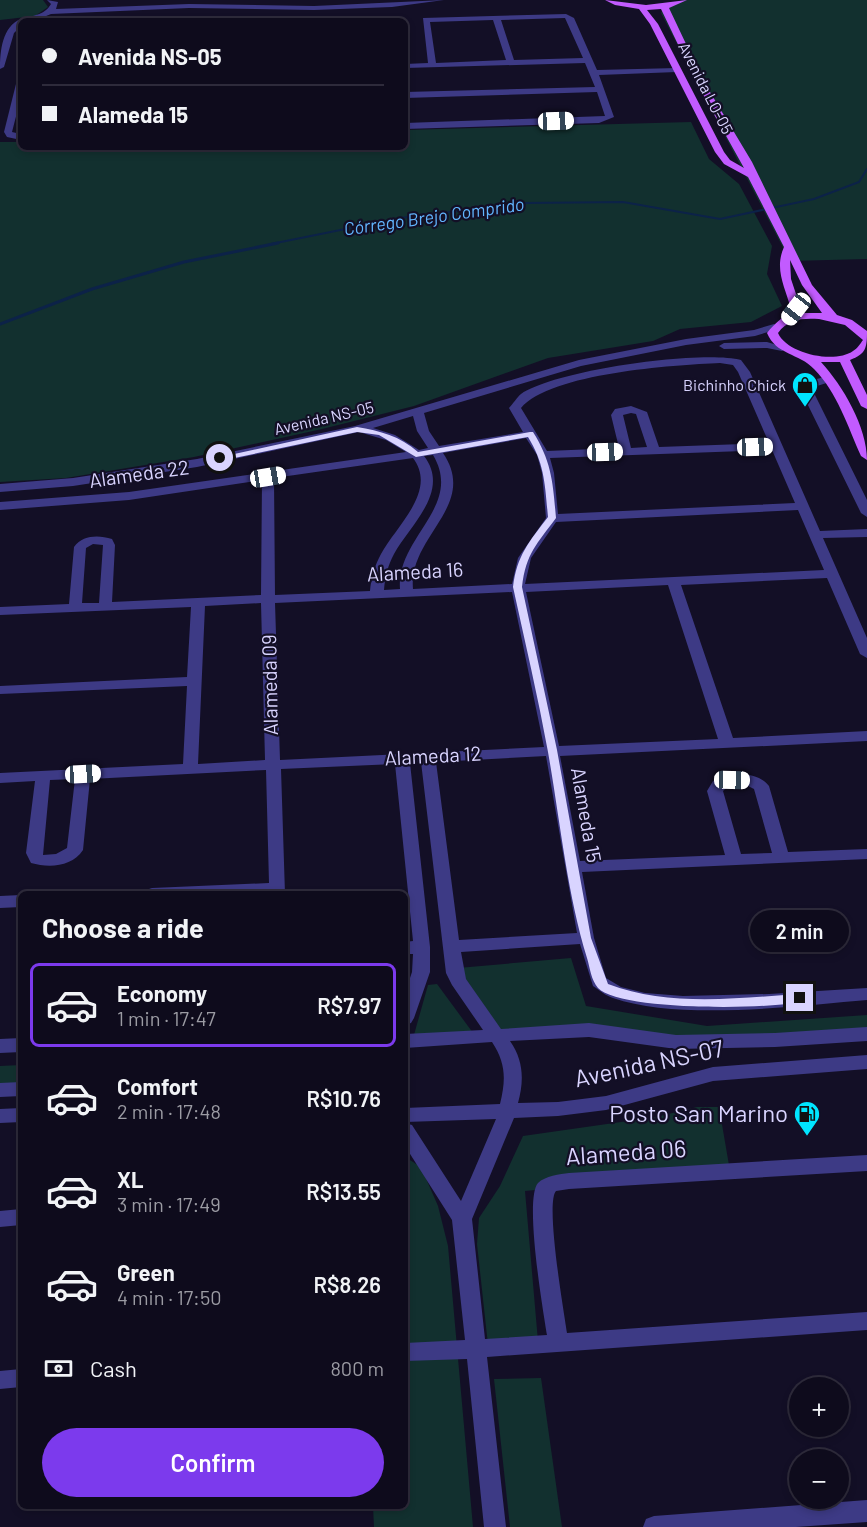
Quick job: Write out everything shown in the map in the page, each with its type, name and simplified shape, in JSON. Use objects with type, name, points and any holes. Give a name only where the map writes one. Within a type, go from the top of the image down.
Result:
[{"type":"main road","points":[[609,0],[641,7],[664,6],[683,0]]},
{"type":"main road","name":"Avenida LO-05","points":[[664,6],[705,90],[747,162],[751,175],[817,303],[833,317]]},
{"type":"main road","name":"Avenida LO-05","points":[[641,7],[654,24],[720,152],[728,162],[751,175]]},
{"type":"main road","points":[[788,248],[784,256],[783,274],[796,309],[789,319]]},
{"type":"main road","points":[[809,358],[843,358],[860,352],[866,335],[833,317],[802,316],[789,319],[774,327],[772,334],[782,348],[809,358],[819,365],[829,380],[867,456]]},
{"type":"main road","points":[[843,358],[867,406]]},
{"type":"street","points":[[36,18],[55,8],[53,1],[199,0]]},
{"type":"street","points":[[51,12],[440,0]]},
{"type":"street","points":[[343,16],[354,3]]},
{"type":"street","points":[[312,4],[325,17]]},
{"type":"street","points":[[496,17],[511,62]]},
{"type":"street","points":[[408,126],[605,120],[611,116],[589,60],[568,17],[496,17],[425,21],[432,64]]},
{"type":"street","points":[[7,22],[18,21]]},
{"type":"street","points":[[0,67],[10,32],[18,24]]},
{"type":"street","points":[[408,66],[589,60]]},
{"type":"street","points":[[594,73],[677,70]]},
{"type":"street","points":[[408,95],[600,89]]},
{"type":"street","points":[[18,94],[8,132],[10,135],[18,136]]},
{"type":"street","name":"Avenida NS-05","points":[[0,488],[73,482],[197,463],[357,429],[579,363],[686,342],[755,333],[774,327]]},
{"type":"street","name":"Avenida NS-05","points":[[649,350],[748,345],[782,348]]},
{"type":"street","points":[[801,506],[552,518],[548,473],[543,455],[516,412],[515,404],[522,397],[538,389],[594,374],[653,365],[730,360],[741,367],[867,654]]},
{"type":"street","points":[[829,380],[813,384],[809,389],[809,395],[867,513]]},
{"type":"street","points":[[626,451],[617,415],[619,411],[625,409],[641,412],[654,450]]},
{"type":"street","points":[[408,592],[404,574],[408,560],[446,498],[448,486],[448,476],[438,451],[423,430],[418,412]]},
{"type":"street","points":[[357,429],[381,434],[406,446],[422,461],[427,473],[427,491],[424,499],[388,553],[381,569],[378,593]]},
{"type":"street","name":"Alameda 22","points":[[0,506],[97,500],[268,477],[438,451],[530,434]]},
{"type":"street","points":[[543,455],[775,446]]},
{"type":"street","name":"Alameda 09","points":[[268,477],[268,600],[272,764],[277,828],[277,891]]},
{"type":"street","name":"Alameda 15","points":[[552,518],[526,552],[520,568],[518,587],[552,750],[586,938],[599,982],[604,987],[617,992],[673,1002],[711,1003],[867,994]]},
{"type":"street","points":[[814,535],[867,534]]},
{"type":"street","points":[[75,608],[80,547],[85,543],[101,540],[109,545],[105,607]]},
{"type":"street","name":"Alameda 16","points":[[0,611],[832,574]]},
{"type":"street","points":[[674,581],[727,742]]},
{"type":"street","points":[[190,769],[198,603]]},
{"type":"street","points":[[0,690],[194,681]]},
{"type":"street","name":"Alameda 12","points":[[0,778],[867,735]]},
{"type":"street","points":[[428,757],[437,845],[458,981],[510,1055],[514,1070],[507,1110],[495,1146],[462,1219]]},
{"type":"street","points":[[402,758],[412,846],[413,947],[421,972],[408,1009]]},
{"type":"street","points":[[44,776],[34,853],[37,859],[46,861],[65,858],[75,850],[83,774]]},
{"type":"street","points":[[735,861],[715,791],[718,784],[726,780],[751,781],[761,786],[782,859]]},
{"type":"street","points":[[412,846],[437,845]]},
{"type":"street","points":[[573,867],[867,854]]},
{"type":"street","points":[[0,902],[18,901]]},
{"type":"street","points":[[451,946],[586,938]]},
{"type":"street","name":"Avenida NS-07","points":[[408,1041],[599,1030],[670,1041],[721,1042],[867,1034]]},
{"type":"street","points":[[0,1046],[18,1045]]},
{"type":"street","name":"Avenida NS-07","points":[[408,1114],[558,1109],[606,1104],[713,1074],[867,1062]]},
{"type":"street","points":[[0,1090],[18,1089]]},
{"type":"street","points":[[0,1116],[18,1115]]},
{"type":"street","points":[[408,1135],[462,1219],[495,1527]]},
{"type":"street","name":"Alameda 06","points":[[558,1342],[543,1219],[543,1194],[549,1186],[569,1180],[867,1163]]},
{"type":"street","points":[[0,1219],[18,1217]]},
{"type":"street","points":[[408,1352],[867,1321]]},
{"type":"street","points":[[0,1380],[18,1378]]},
{"type":"street","points":[[654,1527],[858,1516]]},
{"type":"green space","points":[[0,0],[43,0],[48,7],[35,16],[0,20]]},
{"type":"green space","points":[[683,0],[867,0],[867,259],[790,261],[661,13],[664,6]]},
{"type":"green space","points":[[691,122],[709,159],[739,184],[772,246],[767,274],[782,306],[751,322],[680,329],[653,341],[548,358],[414,406],[322,429],[194,457],[66,478],[0,482],[0,142],[18,142],[18,150],[408,150],[408,130]]},
{"type":"green space","points":[[571,958],[586,1006],[707,1026],[867,1015],[867,1037],[739,1044],[607,1032],[501,1030],[458,968]]},
{"type":"green space","points":[[437,984],[476,1037],[412,1042],[428,985]]},
{"type":"green space","points":[[18,1065],[18,1091],[0,1092],[0,1066]]},
{"type":"green space","points":[[697,1107],[719,1107],[730,1171],[525,1191],[539,1353],[489,1354],[477,1244],[479,1218],[500,1186],[523,1136],[656,1117]]},
{"type":"green space","points":[[408,1159],[421,1167],[438,1206],[448,1246],[473,1527],[374,1527],[373,1509],[408,1509]]},
{"type":"green space","points":[[541,1378],[562,1527],[510,1527],[494,1379]]},
{"type":"waterway","name":"Córrego Brejo Comprido","points":[[271,244],[400,218],[526,203],[623,202],[720,219],[814,199],[859,182],[867,169]]},
{"type":"waterway","name":"Córrego Brejo Comprido","points":[[0,324],[92,289],[184,262],[278,243]]},
{"type":"place","name":"Bichinho Chick","points":[[805,408]]},
{"type":"place","name":"Posto San Marino","points":[[807,1137]]},
{"type":"route","points":[[220,458],[357,429],[381,434],[399,442],[416,454],[530,434],[543,455],[548,473],[552,518],[526,552],[520,568],[518,587],[552,750],[586,938],[599,982],[604,987],[617,992],[673,1002],[711,1003],[800,998]]}]
